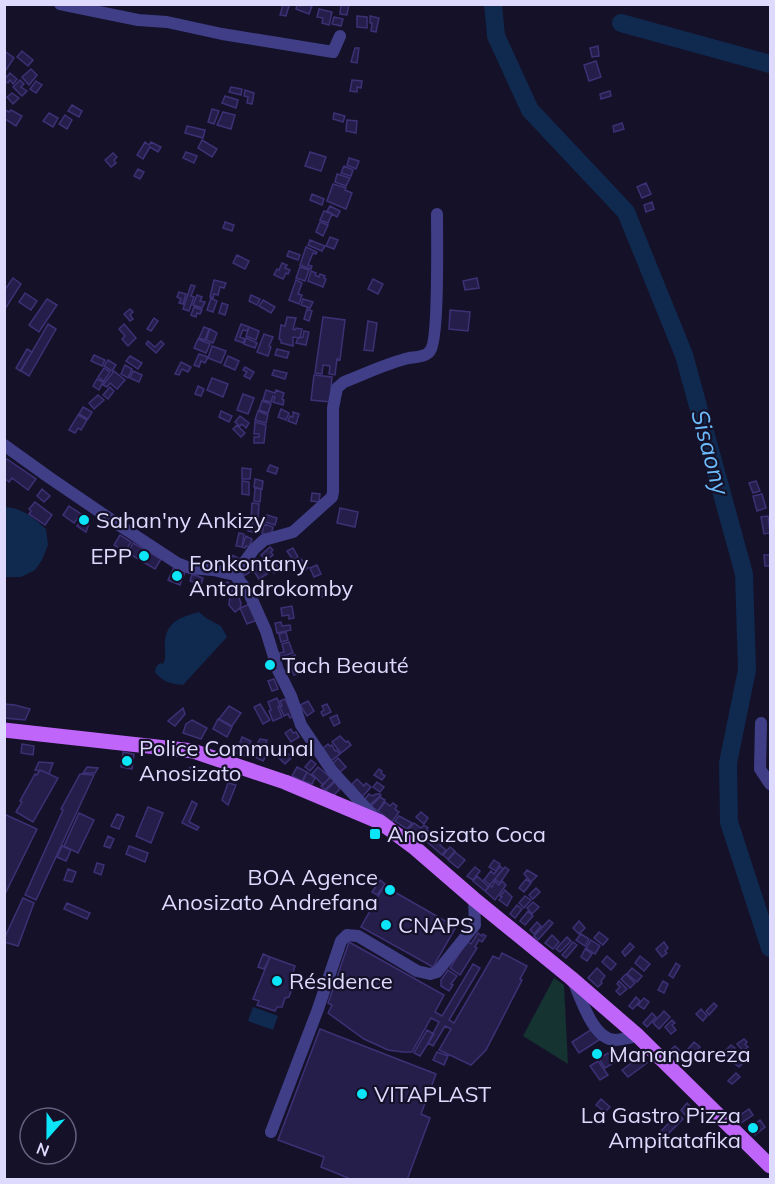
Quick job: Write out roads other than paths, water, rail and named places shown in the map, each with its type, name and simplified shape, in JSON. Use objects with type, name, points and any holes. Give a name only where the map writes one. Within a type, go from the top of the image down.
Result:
[{"type":"main road","points":[[4,730],[193,751],[285,782],[378,821],[415,848],[638,1036],[771,1166]]},
{"type":"street","points":[[60,4],[138,20],[167,22],[222,34],[333,52],[340,36]]},
{"type":"street","points":[[235,575],[254,549],[264,540],[293,532],[332,497],[333,408],[337,388],[344,381],[404,360],[426,355],[432,350],[436,309],[437,214]]},
{"type":"street","points":[[4,445],[177,563],[190,568],[235,575],[249,593],[266,631],[278,670],[291,696],[301,725],[332,771],[378,821]]},
{"type":"street","points":[[761,723],[760,769],[771,784]]},
{"type":"street","points":[[271,1132],[318,1009],[341,941],[347,935],[358,936],[417,971],[430,974],[437,972],[475,925],[474,899]]},
{"type":"street","points":[[571,978],[600,1035],[614,1040],[638,1036]]},
{"type":"water","points":[[4,507],[22,511],[46,529],[48,545],[42,560],[35,570],[21,577],[5,577]]},
{"type":"water","points":[[199,612],[221,626],[227,637],[183,685],[168,682],[155,672],[156,667],[164,661],[165,640],[169,628],[177,620]]},
{"type":"water","points":[[253,1007],[278,1016],[273,1030],[248,1021]]},
{"type":"waterway","name":"Sisaony","points":[[493,4],[496,36],[530,110],[626,212],[684,355],[744,574],[747,670],[728,763],[729,822],[770,948]]},
{"type":"waterway","points":[[621,23],[770,64]]},
{"type":"place","name":"Sahan'ny Ankizy","points":[[84,520]]},
{"type":"place","name":"EPP","points":[[144,556]]},
{"type":"place","name":"Fonkontany Antandrokomby","points":[[177,576]]},
{"type":"place","name":"Tach Beauté","points":[[270,665]]},
{"type":"place","name":"Police Communal Anosizato","points":[[127,761]]},
{"type":"place","name":"Anosizato Coca","points":[[375,834]]},
{"type":"place","name":"BOA Agence Anosizato Andrefana","points":[[390,890]]},
{"type":"place","name":"CNAPS","points":[[386,925]]},
{"type":"place","name":"Résidence","points":[[277,981]]},
{"type":"place","name":"Manangareza","points":[[597,1054]]},
{"type":"place","name":"VITAPLAST","points":[[362,1094]]},
{"type":"place","name":"La Gastro Pizza Ampitatafika","points":[[753,1128]]}]
